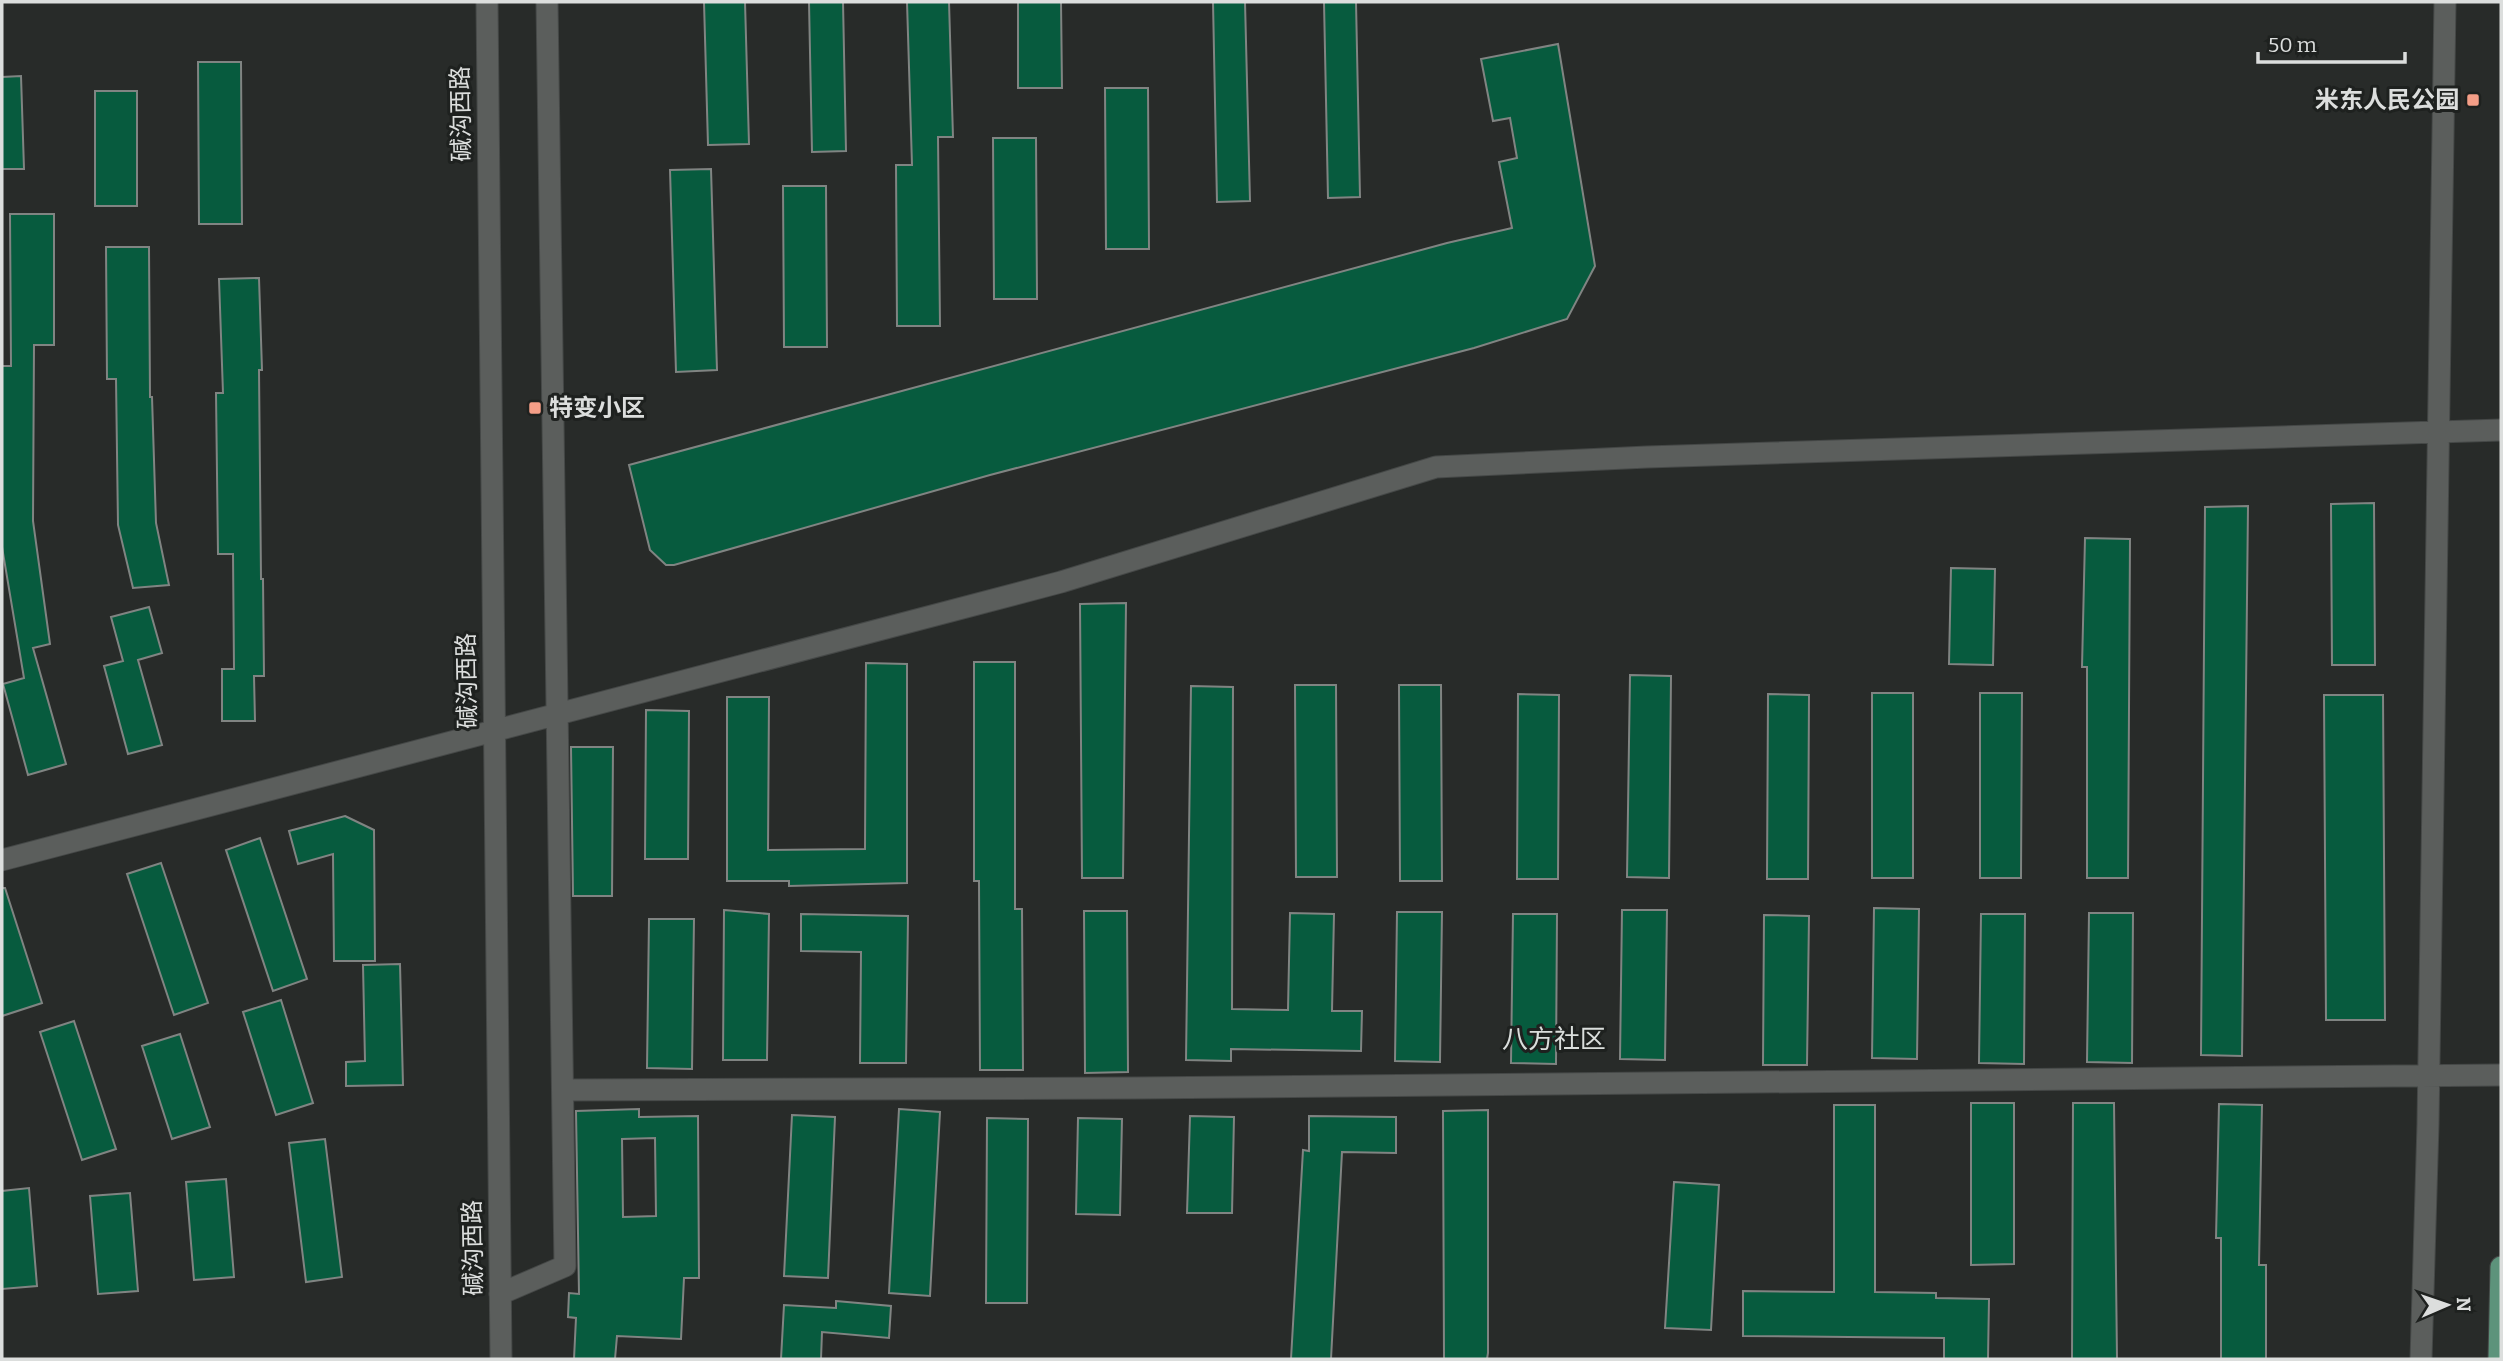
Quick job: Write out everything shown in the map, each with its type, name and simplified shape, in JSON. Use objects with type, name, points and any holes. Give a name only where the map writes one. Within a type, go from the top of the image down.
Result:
[{"type":"main road","points":[[2500,1359],[2501,1267]]},
{"type":"street","name":"碱沟西路","points":[[486,2],[501,1359]]},
{"type":"street","points":[[500,1294],[565,1265],[547,2]]},
{"type":"street","points":[[2421,1359],[2445,2]]},
{"type":"street","points":[[2,860],[1060,582],[1436,467],[2439,430],[2501,430]]},
{"type":"street","points":[[563,1090],[2501,1075]]},
{"type":"building","points":[[704,2],[745,2],[749,144],[708,145]]},
{"type":"building","points":[[809,2],[843,2],[846,151],[812,152]]},
{"type":"building","points":[[907,2],[949,2],[953,137],[938,137],[940,326],[897,326],[896,165],[912,165]]},
{"type":"building","points":[[1018,2],[1061,2],[1062,88],[1018,88]]},
{"type":"building","points":[[1213,2],[1245,2],[1250,201],[1217,202]]},
{"type":"building","points":[[1324,2],[1356,2],[1360,197],[1328,198]]},
{"type":"building","points":[[1558,44],[1595,266],[1567,319],[1474,348],[990,475],[674,565],[666,565],[650,550],[629,465],[1447,243],[1512,228],[1499,162],[1517,158],[1510,118],[1493,121],[1481,59]]},
{"type":"building","points":[[198,62],[241,62],[242,224],[199,224]]},
{"type":"building","points":[[21,76],[24,169],[2,169],[2,77]]},
{"type":"building","points":[[1105,88],[1148,88],[1149,249],[1106,249]]},
{"type":"building","points":[[95,91],[137,91],[137,206],[95,206]]},
{"type":"building","points":[[993,138],[1036,138],[1037,299],[994,299]]},
{"type":"building","points":[[711,169],[717,370],[676,372],[670,170]]},
{"type":"building","points":[[783,186],[826,186],[827,347],[784,347]]},
{"type":"building","points":[[10,214],[54,214],[54,345],[34,345],[33,521],[50,644],[33,648],[66,764],[28,775],[3,684],[24,678],[2,547],[2,366],[11,366]]},
{"type":"building","points":[[106,247],[149,247],[150,397],[156,523],[169,585],[133,588],[118,525],[116,379],[107,379]]},
{"type":"building","points":[[259,278],[264,676],[254,676],[255,721],[222,721],[222,669],[234,669],[233,554],[218,554],[216,393],[223,393],[219,279]]},
{"type":"building","points":[[2374,503],[2375,665],[2332,665],[2331,504]]},
{"type":"building","points":[[2248,506],[2242,1056],[2201,1055],[2205,507]]},
{"type":"building","points":[[2085,538],[2130,539],[2128,878],[2087,878],[2087,667],[2082,667]]},
{"type":"building","points":[[1951,568],[1995,569],[1993,665],[1949,664]]},
{"type":"building","points":[[1126,603],[1123,878],[1082,878],[1080,604]]},
{"type":"building","points":[[149,607],[162,653],[138,660],[162,745],[128,754],[104,666],[123,661],[111,617]]},
{"type":"building","points":[[974,662],[1015,662],[1015,909],[1022,909],[1023,1070],[980,1070],[979,881],[974,881]]},
{"type":"building","points":[[866,663],[907,664],[907,883],[789,886],[789,881],[727,881],[727,697],[769,697],[768,850],[865,849]]},
{"type":"building","points":[[1630,675],[1671,676],[1669,878],[1627,877]]},
{"type":"building","points":[[1295,685],[1336,685],[1337,877],[1296,877]]},
{"type":"building","points":[[1399,685],[1441,685],[1442,881],[1400,881]]},
{"type":"building","points":[[1191,686],[1233,687],[1232,1009],[1288,1010],[1290,913],[1334,914],[1332,1011],[1362,1011],[1361,1051],[1231,1049],[1231,1061],[1186,1060]]},
{"type":"building","points":[[1872,693],[1913,693],[1913,878],[1872,878]]},
{"type":"building","points":[[1980,693],[2022,693],[2021,878],[1980,878]]},
{"type":"building","points":[[1518,694],[1559,695],[1558,879],[1517,879]]},
{"type":"building","points":[[1768,694],[1809,695],[1808,879],[1767,879]]},
{"type":"building","points":[[2324,695],[2383,695],[2385,1020],[2326,1020]]},
{"type":"building","points":[[646,710],[689,711],[688,859],[645,859]]},
{"type":"building","points":[[571,747],[613,747],[612,896],[573,896]]},
{"type":"building","points":[[345,816],[374,830],[375,961],[334,961],[333,854],[298,864],[289,831]]},
{"type":"building","points":[[260,838],[307,979],[273,991],[226,850]]},
{"type":"building","points":[[161,863],[208,1003],[174,1015],[127,874]]},
{"type":"building","points":[[2,888],[5,888],[42,1003],[2,1016]]},
{"type":"building","points":[[1874,908],[1919,909],[1917,1059],[1872,1058]]},
{"type":"building","points":[[724,910],[769,914],[767,1060],[723,1060]]},
{"type":"building","points":[[1622,910],[1667,910],[1665,1060],[1620,1059]]},
{"type":"building","points":[[1084,911],[1127,911],[1128,1072],[1085,1073]]},
{"type":"building","points":[[1397,912],[1442,912],[1440,1062],[1395,1061]]},
{"type":"building","points":[[2089,913],[2133,913],[2132,1063],[2087,1062]]},
{"type":"building","points":[[801,914],[908,916],[906,1063],[860,1063],[861,952],[801,951]]},
{"type":"building","points":[[1513,914],[1557,914],[1556,1064],[1511,1063]]},
{"type":"building","points":[[1981,914],[2025,914],[2024,1064],[1979,1063]]},
{"type":"building","points":[[1764,915],[1809,916],[1807,1065],[1763,1065]]},
{"type":"building","points":[[649,919],[694,919],[692,1069],[647,1068]]},
{"type":"building","points":[[400,964],[403,1085],[346,1086],[346,1062],[365,1061],[363,965]]},
{"type":"building","points":[[281,1000],[313,1103],[276,1115],[243,1012]]},
{"type":"building","points":[[74,1021],[116,1149],[82,1160],[40,1032]]},
{"type":"building","points":[[180,1034],[210,1127],[172,1139],[142,1046]]},
{"type":"building","points":[[1971,1103],[2014,1103],[2014,1264],[1971,1265]]},
{"type":"building","points":[[2073,1103],[2114,1103],[2117,1359],[2072,1359]]},
{"type":"building","points":[[2219,1104],[2262,1105],[2259,1265],[2266,1265],[2266,1359],[2221,1359],[2221,1238],[2216,1238]]},
{"type":"building","points":[[1834,1105],[1875,1105],[1875,1292],[1936,1293],[1936,1298],[1989,1299],[1988,1359],[1944,1359],[1944,1338],[1743,1336],[1743,1291],[1834,1292]]},
{"type":"building","points":[[639,1109],[639,1117],[698,1116],[699,1278],[684,1278],[681,1339],[617,1336],[615,1359],[574,1359],[576,1318],[568,1317],[569,1293],[579,1294],[576,1111]],"holes":[[[655,1138],[656,1216],[623,1217],[622,1139]]]},
{"type":"building","points":[[899,1109],[940,1112],[930,1296],[889,1293]]},
{"type":"building","points":[[1488,1110],[1487,1359],[1444,1359],[1443,1111]]},
{"type":"building","points":[[792,1115],[835,1117],[828,1278],[784,1276]]},
{"type":"building","points":[[1190,1116],[1234,1117],[1232,1213],[1187,1213]]},
{"type":"building","points":[[1309,1116],[1396,1117],[1396,1153],[1342,1152],[1331,1359],[1291,1359],[1303,1150],[1309,1151]]},
{"type":"building","points":[[987,1118],[1028,1119],[1027,1303],[986,1303]]},
{"type":"building","points":[[1078,1118],[1122,1119],[1120,1215],[1076,1214]]},
{"type":"building","points":[[325,1139],[342,1277],[306,1282],[289,1143]]},
{"type":"building","points":[[226,1179],[234,1277],[194,1280],[186,1182]]},
{"type":"building","points":[[1674,1182],[1719,1185],[1711,1330],[1665,1328]]},
{"type":"building","points":[[29,1188],[37,1286],[2,1289],[2,1191]]},
{"type":"building","points":[[130,1193],[138,1291],[98,1294],[90,1196]]},
{"type":"building","points":[[836,1301],[891,1306],[889,1338],[822,1332],[821,1359],[781,1359],[784,1305],[836,1308]]},
{"type":"place","name":"米东人民公园","points":[[2473,100]]},
{"type":"place","name":"特变小区","points":[[535,408]]},
{"type":"district","name":"八方社区","points":[[1554,1039]]}]
